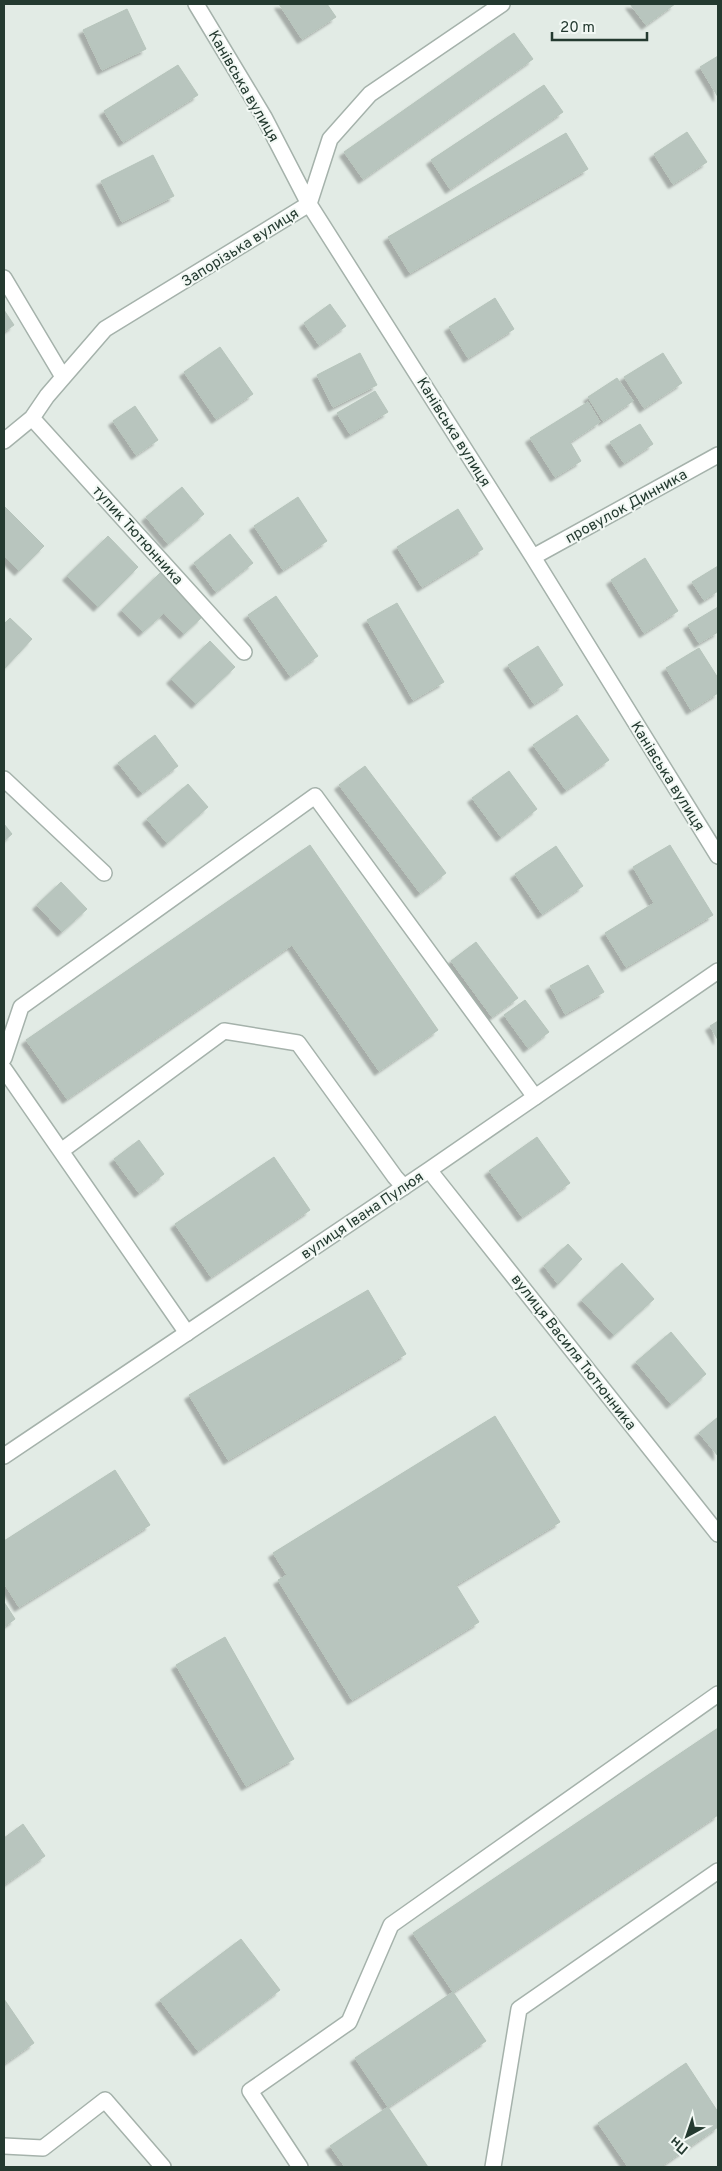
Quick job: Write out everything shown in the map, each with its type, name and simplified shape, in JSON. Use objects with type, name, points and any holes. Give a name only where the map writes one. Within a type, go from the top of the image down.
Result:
[{"type":"street","name":"Канівська вулиця","points":[[196,4],[264,117],[309,204],[533,557],[718,856]]},
{"type":"street","name":"Запорізька вулиця","points":[[4,441],[32,418],[63,377],[105,329],[309,204],[330,139],[370,94],[502,4]]},
{"type":"street","points":[[4,278],[63,377]]},
{"type":"street","name":"тупик Тютюнника","points":[[32,418],[244,652]]},
{"type":"street","name":"провулок Динника","points":[[533,557],[718,455]]},
{"type":"street","points":[[4,779],[104,873]]},
{"type":"street","points":[[4,1058],[21,1008],[315,796],[535,1097]]},
{"type":"street","name":"вулиця Івана Пулюя","points":[[4,1456],[404,1187],[718,971]]},
{"type":"street","points":[[61,1151],[224,1031],[298,1043],[404,1187]]},
{"type":"street","points":[[4,1069],[187,1332]]},
{"type":"street","name":"вулиця Василя Тютюнника","points":[[429,1170],[718,1534]]},
{"type":"street","points":[[300,2167],[250,2091],[349,2022],[392,1925],[718,1694]]},
{"type":"street","points":[[493,2167],[519,2009],[718,1871]]},
{"type":"street","points":[[4,2146],[43,2148],[105,2100],[163,2167]]},
{"type":"building","points":[[279,4],[327,4],[336,17],[302,39]]},
{"type":"building","points":[[630,4],[675,4],[646,25]]},
{"type":"building","points":[[127,9],[146,49],[102,70],[83,30]]},
{"type":"building","points":[[514,33],[533,59],[363,179],[344,152]]},
{"type":"building","points":[[718,56],[718,97],[700,67]]},
{"type":"building","points":[[178,65],[198,95],[123,142],[104,111]]},
{"type":"building","points":[[544,85],[563,112],[450,189],[431,160]]},
{"type":"building","points":[[687,132],[707,162],[673,184],[654,154]]},
{"type":"building","points":[[566,133],[588,169],[410,273],[388,237]]},
{"type":"building","points":[[153,155],[174,196],[122,222],[101,181]]},
{"type":"building","points":[[495,298],[514,329],[468,358],[449,327]]},
{"type":"building","points":[[330,304],[346,326],[319,345],[304,323]]},
{"type":"building","points":[[4,310],[14,325],[4,332]]},
{"type":"building","points":[[220,347],[253,394],[216,419],[184,372]]},
{"type":"building","points":[[360,353],[377,385],[333,407],[317,375]]},
{"type":"building","points":[[663,353],[682,383],[644,408],[624,377]]},
{"type":"building","points":[[617,378],[633,401],[603,421],[588,397]]},
{"type":"building","points":[[375,391],[388,412],[350,434],[337,413]]},
{"type":"building","points":[[588,402],[600,422],[570,442],[581,461],[555,477],[530,438]]},
{"type":"building","points":[[135,406],[158,440],[136,455],[113,421]]},
{"type":"building","points":[[640,424],[653,444],[624,463],[610,442]]},
{"type":"building","points":[[182,487],[204,514],[168,544],[146,517]]},
{"type":"building","points":[[298,497],[327,541],[283,570],[254,526]]},
{"type":"building","points":[[5,507],[44,546],[19,571],[4,556]]},
{"type":"building","points":[[458,509],[483,549],[422,587],[397,547]]},
{"type":"building","points":[[230,534],[253,563],[216,592],[194,563]]},
{"type":"building","points":[[108,536],[138,567],[98,607],[67,576]]},
{"type":"building","points":[[645,558],[678,611],[644,633],[611,580]]},
{"type":"building","points":[[718,566],[718,591],[704,600],[692,582]]},
{"type":"building","points":[[160,573],[202,617],[184,634],[164,613],[143,632],[122,610]]},
{"type":"building","points":[[276,596],[318,656],[290,676],[248,615]]},
{"type":"building","points":[[397,603],[444,682],[413,700],[367,620]]},
{"type":"building","points":[[718,607],[718,632],[699,643],[688,625]]},
{"type":"building","points":[[10,618],[32,639],[4,669],[4,624]]},
{"type":"building","points":[[210,641],[235,667],[196,704],[171,679]]},
{"type":"building","points":[[538,646],[563,685],[534,704],[508,665]]},
{"type":"building","points":[[699,648],[718,678],[718,693],[691,710],[666,668]]},
{"type":"building","points":[[577,715],[609,760],[566,790],[533,745]]},
{"type":"building","points":[[155,735],[178,766],[142,793],[118,763]]},
{"type":"building","points":[[365,766],[446,873],[420,893],[339,785]]},
{"type":"building","points":[[509,771],[537,809],[501,837],[472,798]]},
{"type":"building","points":[[188,784],[208,807],[167,843],[147,819]]},
{"type":"building","points":[[4,824],[12,834],[4,841]]},
{"type":"building","points":[[310,845],[438,1030],[379,1071],[292,945],[67,1099],[26,1040]]},
{"type":"building","points":[[670,845],[713,915],[626,967],[605,933],[654,903],[633,867]]},
{"type":"building","points":[[556,846],[583,886],[542,914],[515,874]]},
{"type":"building","points":[[61,882],[87,909],[62,932],[37,905]]},
{"type":"building","points":[[476,942],[518,998],[492,1017],[451,961]]},
{"type":"building","points":[[588,965],[604,992],[565,1014],[550,986]]},
{"type":"building","points":[[525,1000],[549,1032],[528,1048],[504,1015]]},
{"type":"building","points":[[718,1021],[718,1040],[710,1026]]},
{"type":"building","points":[[537,1137],[570,1183],[522,1217],[489,1171]]},
{"type":"building","points":[[139,1140],[164,1174],[139,1193],[114,1159]]},
{"type":"building","points":[[274,1157],[310,1210],[211,1277],[175,1224]]},
{"type":"building","points":[[568,1244],[582,1259],[558,1284],[544,1266]]},
{"type":"building","points":[[622,1263],[654,1299],[614,1335],[582,1300]]},
{"type":"building","points":[[368,1290],[406,1354],[228,1460],[189,1395]]},
{"type":"building","points":[[671,1332],[706,1374],[671,1404],[636,1362]]},
{"type":"building","points":[[495,1416],[560,1522],[456,1585],[479,1622],[352,1700],[278,1580],[287,1575],[273,1553]]},
{"type":"building","points":[[718,1417],[718,1456],[699,1433]]},
{"type":"building","points":[[115,1470],[150,1525],[19,1607],[4,1583],[4,1541]]},
{"type":"building","points":[[4,1602],[15,1619],[4,1627]]},
{"type":"building","points":[[225,1637],[294,1759],[246,1786],[176,1665]]},
{"type":"building","points":[[718,1728],[718,1815],[453,1992],[413,1933]]},
{"type":"building","points":[[23,1824],[45,1856],[4,1885],[4,1838]]},
{"type":"building","points":[[241,1939],[280,1990],[198,2051],[160,2000]]},
{"type":"building","points":[[453,1992],[486,2041],[388,2107],[355,2058]]},
{"type":"building","points":[[4,1999],[34,2043],[4,2064]]},
{"type":"building","points":[[686,2063],[718,2112],[718,2127],[663,2165],[665,2167],[628,2167],[598,2123]]},
{"type":"building","points":[[388,2107],[428,2167],[345,2167],[330,2146]]}]
